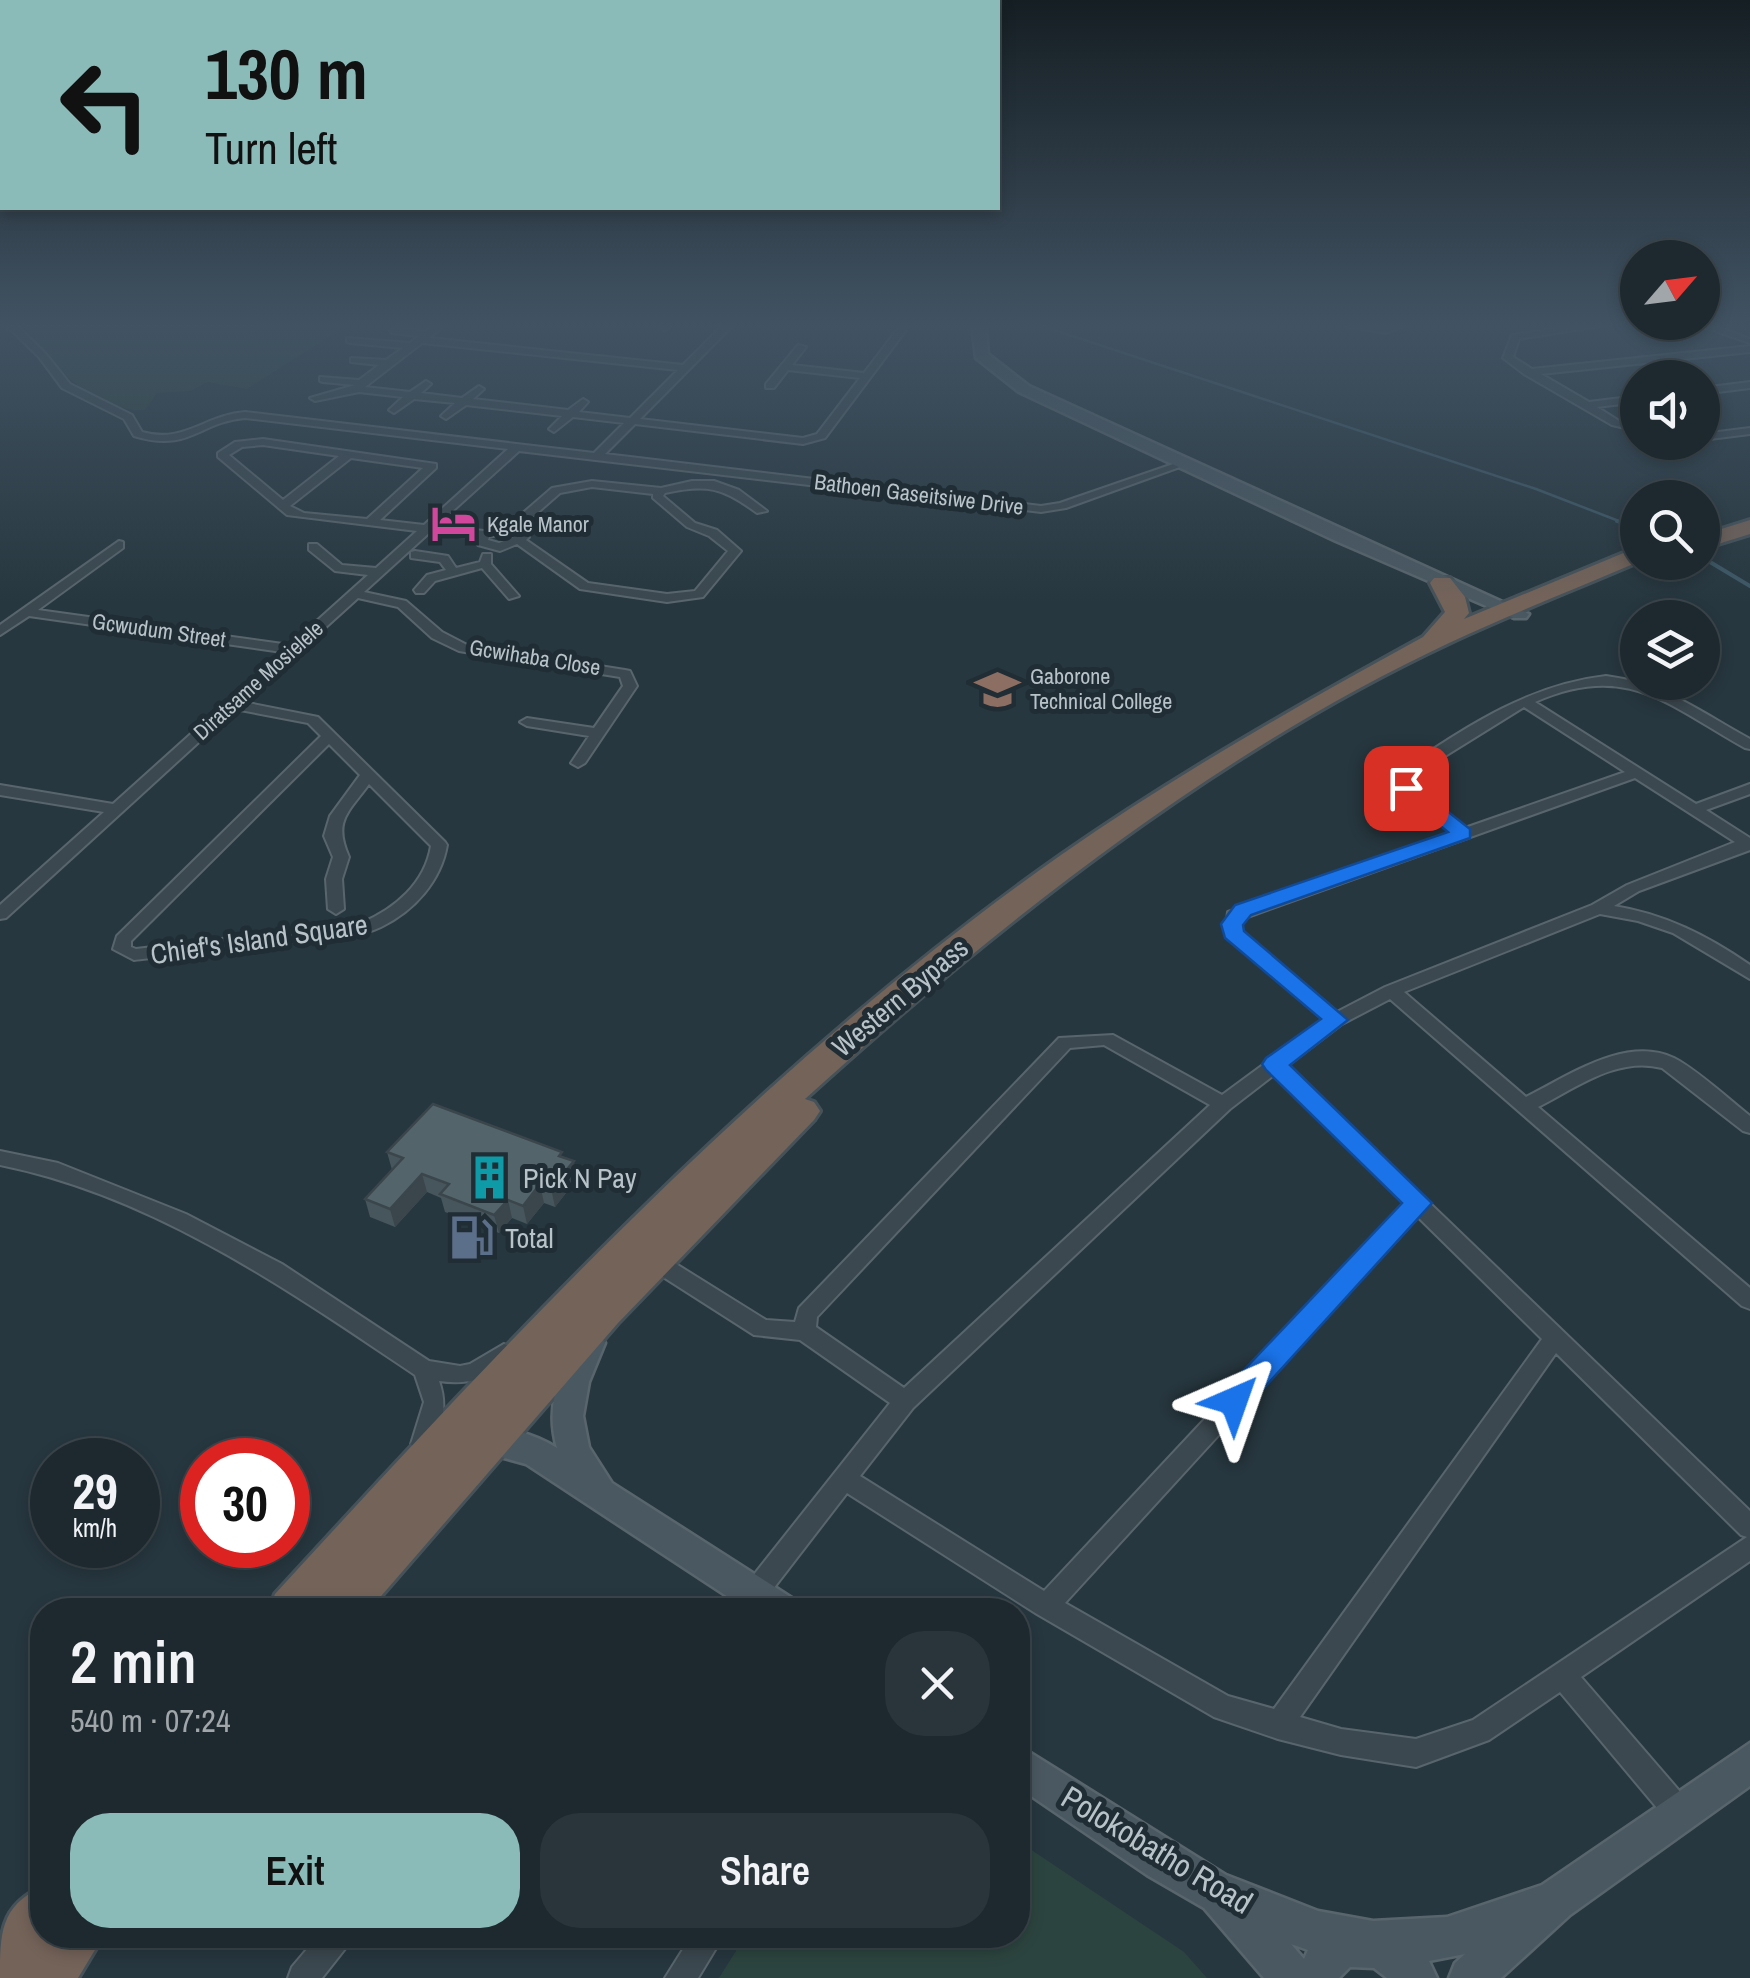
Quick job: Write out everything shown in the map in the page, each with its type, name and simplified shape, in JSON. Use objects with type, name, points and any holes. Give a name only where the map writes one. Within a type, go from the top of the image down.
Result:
[{"type":"highway","points":[[1720,525],[1750,516]]},
{"type":"highway","points":[[1720,536],[1750,527]]},
{"type":"highway","name":"Western Bypass","points":[[332,1590],[488,1440],[592,1302],[752,1125],[980,929],[1193,777],[1388,664],[1620,562]]},
{"type":"highway","name":"Western Bypass","points":[[332,1590],[465,1413],[592,1302],[653,1260],[772,1137],[997,939],[1213,782],[1508,613],[1620,572]]},
{"type":"highway","points":[[1388,664],[1454,620],[1457,606],[1432,578]]},
{"type":"highway","points":[[0,1967],[30,1929]]},
{"type":"highway","points":[[44,1978],[67,1948]]},
{"type":"street","name":"Bathoen Gaseitsiwe Drive","points":[[129,418],[142,436],[188,436],[223,418]]},
{"type":"street","name":"Bathoen Gaseitsiwe Drive","points":[[268,418],[1041,509],[1062,506],[1182,464]]},
{"type":"street","points":[[502,422],[506,418]]},
{"type":"street","points":[[554,428],[566,418]]},
{"type":"street","points":[[605,418],[815,440],[833,418]]},
{"type":"street","points":[[597,456],[638,418]]},
{"type":"street","points":[[712,430],[721,418]]},
{"type":"street","points":[[1089,418],[1508,613]]},
{"type":"street","points":[[1720,434],[1750,430]]},
{"type":"street","points":[[370,522],[432,466],[263,442],[224,450],[224,459],[281,506],[304,516],[426,528],[488,541],[516,535],[556,490],[592,484],[656,493],[701,482],[723,484],[761,511]]},
{"type":"street","name":"Diratsame Mosielele","points":[[0,914],[517,447]]},
{"type":"street","points":[[281,506],[350,453]]},
{"type":"street","points":[[516,535],[584,586],[666,598],[699,594],[736,552],[709,531],[691,525],[656,493]]},
{"type":"street","points":[[488,541],[485,564],[512,596]]},
{"type":"street","points":[[0,631],[119,546]]},
{"type":"street","points":[[314,547],[339,568],[377,572]]},
{"type":"street","points":[[416,555],[444,559],[453,572]]},
{"type":"street","points":[[420,590],[429,580],[485,564]]},
{"type":"street","name":"Gcwihaba Close","points":[[354,593],[402,604],[437,635],[464,648],[625,674],[630,686],[578,763]]},
{"type":"street","name":"Gcwudum Street","points":[[27,612],[290,649]]},
{"type":"street","points":[[1463,834],[1406,788],[1402,778],[1525,702],[1592,679],[1629,682],[1750,745]]},
{"type":"street","points":[[1525,702],[1749,844]]},
{"type":"street","name":"Chief's Island Square","points":[[231,704],[314,720],[439,845],[439,859],[398,913],[364,928],[134,956],[122,949],[122,940],[329,736]]},
{"type":"street","points":[[528,722],[596,734]]},
{"type":"street","points":[[1336,1020],[1233,933],[1234,916],[1638,772]]},
{"type":"street","points":[[336,908],[334,879],[341,857],[332,836],[338,816],[368,775]]},
{"type":"street","points":[[1696,809],[1750,789]]},
{"type":"street","points":[[0,790],[116,809]]},
{"type":"street","points":[[769,1598],[843,1478],[905,1401],[1223,1104],[1274,1064],[1336,1020],[1391,991],[1598,909],[1632,888],[1749,844]]},
{"type":"street","points":[[1598,909],[1666,922],[1703,940],[1750,973]]},
{"type":"street","points":[[1391,991],[1750,1300]]},
{"type":"street","points":[[804,1331],[807,1314],[1065,1042],[1107,1039],[1223,1104]]},
{"type":"street","points":[[1525,1106],[1626,1058],[1652,1057],[1668,1064],[1750,1126]]},
{"type":"street","points":[[1274,1064],[1750,1527]]},
{"type":"street","points":[[0,1158],[51,1168],[178,1220],[275,1270],[424,1369],[460,1375],[475,1372],[592,1302]]},
{"type":"street","points":[[1046,1606],[1418,1203]]},
{"type":"street","points":[[653,1260],[762,1329],[804,1331],[905,1401]]},
{"type":"street","points":[[592,1302],[568,1388],[566,1410],[576,1457],[609,1500]]},
{"type":"street","points":[[1278,1726],[1554,1340]]},
{"type":"street","points":[[332,1590],[429,1434],[436,1402],[424,1369]]},
{"type":"street","points":[[488,1440],[535,1452],[761,1598]]},
{"type":"street","points":[[843,1478],[1046,1606],[1224,1708],[1278,1726],[1416,1753],[1480,1732],[1750,1548]]},
{"type":"street","points":[[1564,1677],[1678,1811]]},
{"type":"street","points":[[1470,1978],[1556,1900],[1750,1762]]},
{"type":"street","name":"Polokobatho Road","points":[[1030,1772],[1215,1894],[1272,1918],[1360,1943]]},
{"type":"street","points":[[1215,1894],[1293,1978]]},
{"type":"street","points":[[1318,1978],[1328,1956],[1342,1946],[1433,1940],[1556,1900]]},
{"type":"street","points":[[1360,1943],[1397,1957],[1416,1978]]},
{"type":"street","points":[[303,1978],[327,1948]]},
{"type":"street","points":[[680,1978],[700,1948]]},
{"type":"green space","points":[[1030,1849],[1184,1952],[1207,1978],[719,1978],[738,1948],[1030,1948]]},
{"type":"building","name":"Pick N Pay","points":[[433,1104],[562,1152],[559,1156],[574,1161],[551,1188],[540,1184],[523,1206],[508,1200],[494,1215],[440,1194],[449,1184],[422,1174],[390,1209],[365,1199],[403,1158],[387,1152]]},
{"type":"waterway","points":[[1322,418],[1536,489],[1620,521]]},
{"type":"waterway","points":[[1720,568],[1750,586]]},
{"type":"place","name":"Kgale Manor","points":[[454,524]]},
{"type":"place","name":"Gaborone Technical College","points":[[997,689]]},
{"type":"place","name":"Pick N Pay","points":[[490,1178]]},
{"type":"place","name":"Total","points":[[472,1238]]},
{"type":"route","points":[[1234,1401],[1418,1203],[1274,1064],[1336,1020],[1233,933],[1234,916],[1463,834],[1406,788]]}]
